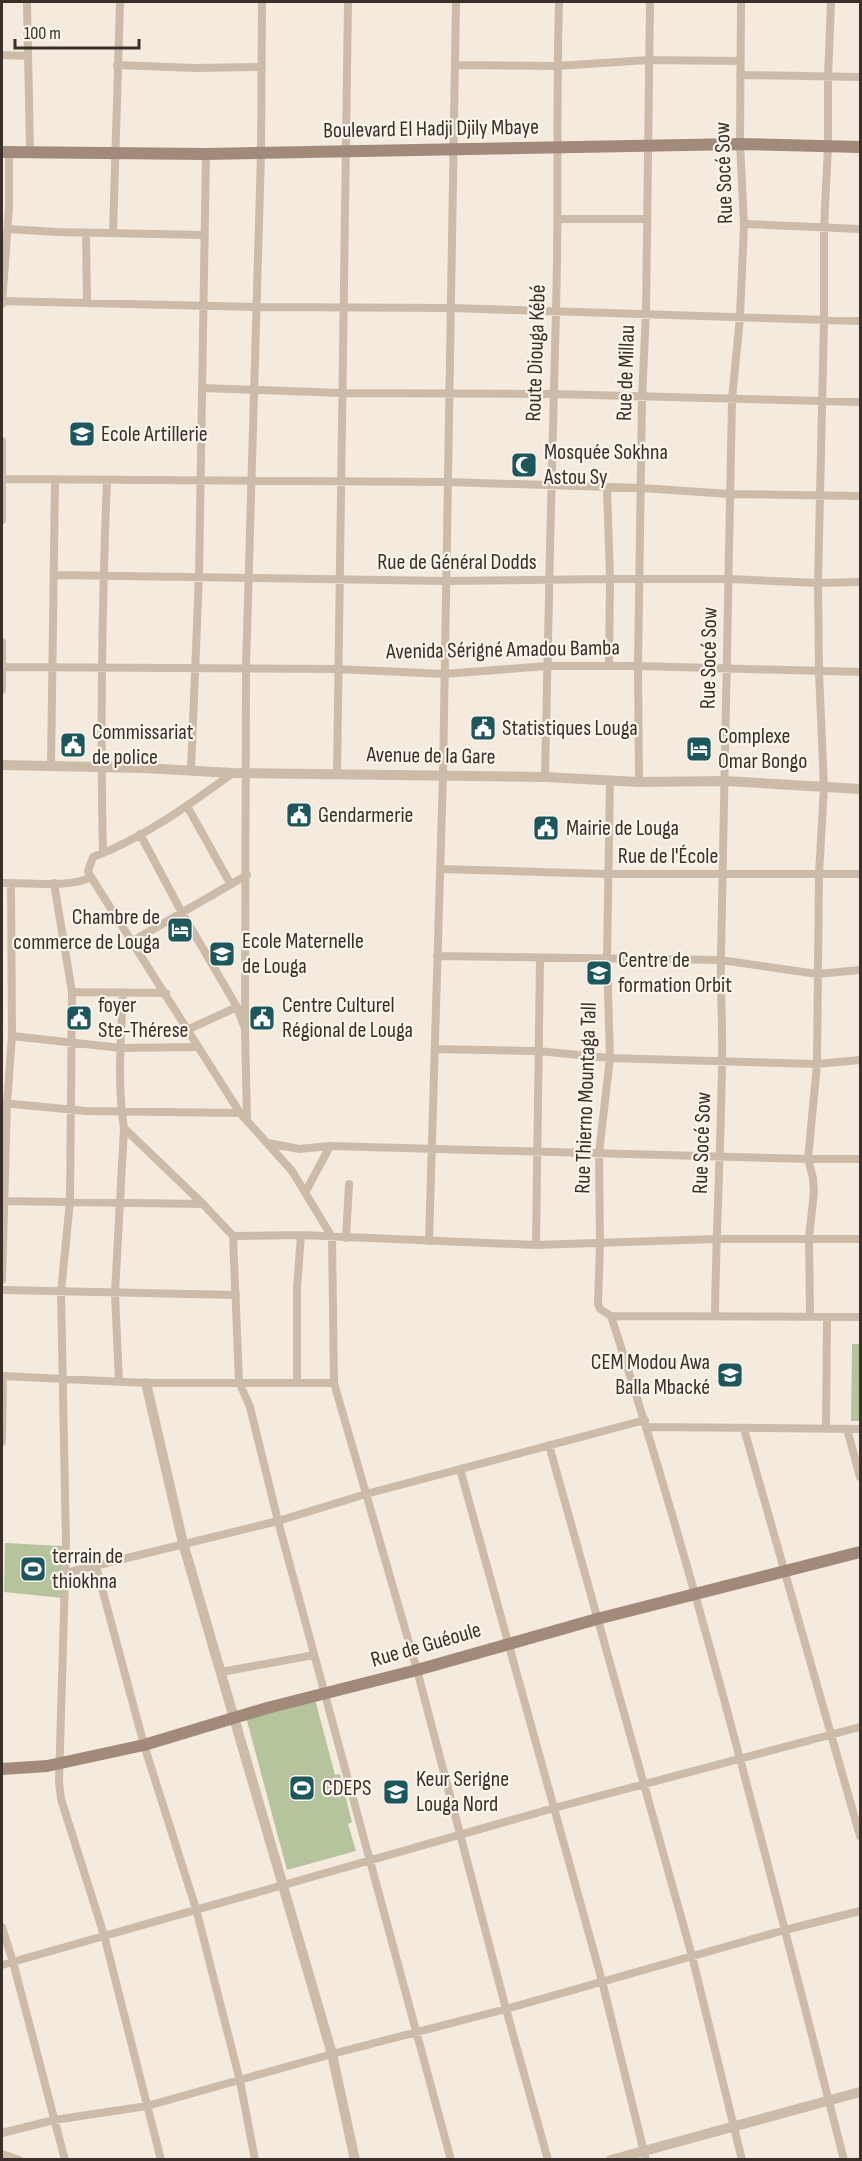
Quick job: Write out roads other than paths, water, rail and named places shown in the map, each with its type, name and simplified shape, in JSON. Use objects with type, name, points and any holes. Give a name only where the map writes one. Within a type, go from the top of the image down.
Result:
[{"type":"main road","name":"Boulevard El Hadji Djily Mbaye","points":[[5,152],[261,154],[740,144],[861,147]]},
{"type":"main road","name":"Rue de Guéoule","points":[[2,1769],[47,1766],[144,1745],[234,1718],[417,1670],[597,1619],[861,1552]]},
{"type":"street","points":[[27,2],[30,152]]},
{"type":"street","points":[[113,233],[120,2]]},
{"type":"street","points":[[244,1116],[247,875],[246,668],[261,154],[262,2]]},
{"type":"street","points":[[337,775],[348,2]]},
{"type":"street","points":[[429,1241],[440,869],[456,2]]},
{"type":"street","name":"Route Diouga Kébé","points":[[545,777],[552,394],[558,219],[559,2]]},
{"type":"street","name":"Rue de Millau","points":[[639,782],[638,666],[650,2]]},
{"type":"street","name":"Rue Socé Sow","points":[[715,1315],[722,1061],[721,960],[732,399],[740,317],[744,225],[740,144],[741,2]]},
{"type":"street","points":[[810,1316],[809,1238],[814,1192],[808,1159],[818,1064],[819,873],[824,788],[818,583],[824,229],[831,2]]},
{"type":"street","points":[[2,55],[28,56]]},
{"type":"street","points":[[455,64],[557,66],[648,60],[740,61]]},
{"type":"street","points":[[117,65],[196,68],[262,67]]},
{"type":"street","points":[[740,75],[861,76]]},
{"type":"street","points":[[5,152],[5,207],[8,229],[4,252],[2,302],[87,302],[257,308],[452,308],[861,321]]},
{"type":"street","points":[[191,770],[199,576],[206,154]]},
{"type":"street","points":[[558,219],[646,219]]},
{"type":"street","points":[[744,225],[861,229]]},
{"type":"street","points":[[8,229],[204,235]]},
{"type":"street","points":[[86,233],[87,302]]},
{"type":"street","points":[[202,388],[342,393],[552,394],[861,402]]},
{"type":"street","points":[[2,441],[2,520]]},
{"type":"street","points":[[2,479],[448,482],[642,488],[730,494],[861,496]]},
{"type":"street","points":[[103,854],[101,768],[103,575],[107,480]]},
{"type":"street","points":[[51,766],[55,481]]},
{"type":"street","points":[[607,488],[610,579],[609,666]]},
{"type":"street","name":"Rue de Général Dodds","points":[[54,575],[446,581],[728,579],[818,583],[861,582]]},
{"type":"street","points":[[2,642],[2,690]]},
{"type":"street","name":"Avenida Sérigné Amadou Bamba","points":[[2,667],[337,669],[444,674],[547,666],[638,666],[861,672]]},
{"type":"street","name":"Avenue de la Gare","points":[[2,765],[233,773],[545,777],[639,782],[725,781],[861,789]]},
{"type":"street","points":[[233,773],[187,806],[140,834],[93,857],[88,871],[131,942],[166,993],[197,1047],[244,1116],[292,1170],[332,1238],[334,1383],[417,1670],[548,2160]]},
{"type":"street","name":"Rue Thierno Mountaga Tall","points":[[610,780],[607,874],[610,1058],[599,1153],[598,1304],[600,1309],[610,1316]]},
{"type":"street","points":[[187,806],[230,883]]},
{"type":"street","points":[[140,834],[181,912],[237,1007],[245,1029]]},
{"type":"street","name":"Rue de l'École","points":[[440,869],[607,874],[861,874]]},
{"type":"street","points":[[131,942],[247,875]]},
{"type":"street","points":[[2,1280],[4,1103],[12,1036],[6,987],[6,883],[74,883],[91,877]]},
{"type":"street","points":[[54,883],[72,992],[70,1201],[61,1292],[66,1573],[59,1782],[61,1800],[104,1935],[161,2160]]},
{"type":"street","points":[[437,956],[721,960],[818,974],[861,970]]},
{"type":"street","points":[[536,1245],[540,959]]},
{"type":"street","points":[[72,992],[166,993]]},
{"type":"street","points":[[119,1381],[115,1293],[124,1128],[121,1112],[123,994]]},
{"type":"street","points":[[187,1030],[237,1007]]},
{"type":"street","points":[[12,1036],[121,1048],[197,1047]]},
{"type":"street","points":[[436,1049],[538,1051],[610,1058],[818,1064],[861,1060]]},
{"type":"street","points":[[4,1103],[70,1110],[244,1116]]},
{"type":"street","points":[[124,1128],[233,1236],[239,1382],[250,1407],[278,1521],[451,2160]]},
{"type":"street","points":[[267,1143],[299,1149],[330,1146],[861,1159]]},
{"type":"street","points":[[306,1191],[330,1146]]},
{"type":"street","points":[[346,1238],[349,1184]]},
{"type":"street","points":[[3,1201],[203,1204]]},
{"type":"street","points":[[233,1236],[302,1235],[536,1245],[716,1239],[861,1239]]},
{"type":"street","points":[[297,1383],[297,1288],[302,1235]]},
{"type":"street","points":[[2,1290],[236,1295]]},
{"type":"street","points":[[844,2160],[741,1758],[696,1594],[646,1423],[610,1316],[861,1317]]},
{"type":"street","points":[[826,1429],[827,1317]]},
{"type":"street","points":[[2,1441],[2,1376],[147,1383],[334,1383]]},
{"type":"street","points":[[147,1383],[183,1543],[332,2054],[355,2160]]},
{"type":"street","points":[[66,1573],[278,1521],[366,1494],[646,1423],[744,1429],[861,1429]]},
{"type":"street","points":[[744,1429],[861,1836]]},
{"type":"street","points":[[848,1429],[861,1477]]},
{"type":"street","points":[[549,1446],[692,1956],[742,2160]]},
{"type":"street","points":[[460,1469],[602,1981],[644,2155]]},
{"type":"street","points":[[96,1566],[144,1745],[196,1909],[240,2081],[255,2160]]},
{"type":"street","points":[[220,1672],[314,1655]]},
{"type":"street","points":[[2,1965],[554,1808],[861,1727]]},
{"type":"street","points":[[2,2133],[54,2120],[147,2106],[332,2054],[506,2009],[785,1929],[861,1911]]},
{"type":"street","points":[[2,1927],[65,2160]]},
{"type":"street","points":[[610,2160],[644,2155],[734,2126],[861,2092]]},
{"type":"street","points":[[2,2154],[19,2160]]},
{"type":"place","name":"Ecole Artillerie","points":[[82,434]]},
{"type":"place","name":"Mosquée Sokhna Astou Sy","points":[[524,465]]},
{"type":"place","name":"Statistiques Louga","points":[[483,728]]},
{"type":"place","name":"Commissariat de police","points":[[73,745]]},
{"type":"place","name":"Complexe Omar Bongo","points":[[699,749]]},
{"type":"place","name":"Gendarmerie","points":[[299,815]]},
{"type":"place","name":"Mairie de Louga","points":[[546,828]]},
{"type":"place","name":"Chambre de commerce de Louga","points":[[180,930]]},
{"type":"place","name":"Ecole Maternelle de Louga","points":[[222,954]]},
{"type":"place","name":"Centre de formation Orbit","points":[[599,973]]},
{"type":"place","name":"foyer Ste-Thérese","points":[[79,1018]]},
{"type":"place","name":"Centre Culturel Régional de Louga","points":[[262,1018]]},
{"type":"place","name":"CEM Modou Awa Balla Mbacké","points":[[730,1375]]},
{"type":"place","name":"terrain de thiokhna","points":[[33,1569]]},
{"type":"place","name":"CDEPS","points":[[302,1788]]},
{"type":"place","name":"Keur Serigne Louga Nord","points":[[396,1792]]}]
